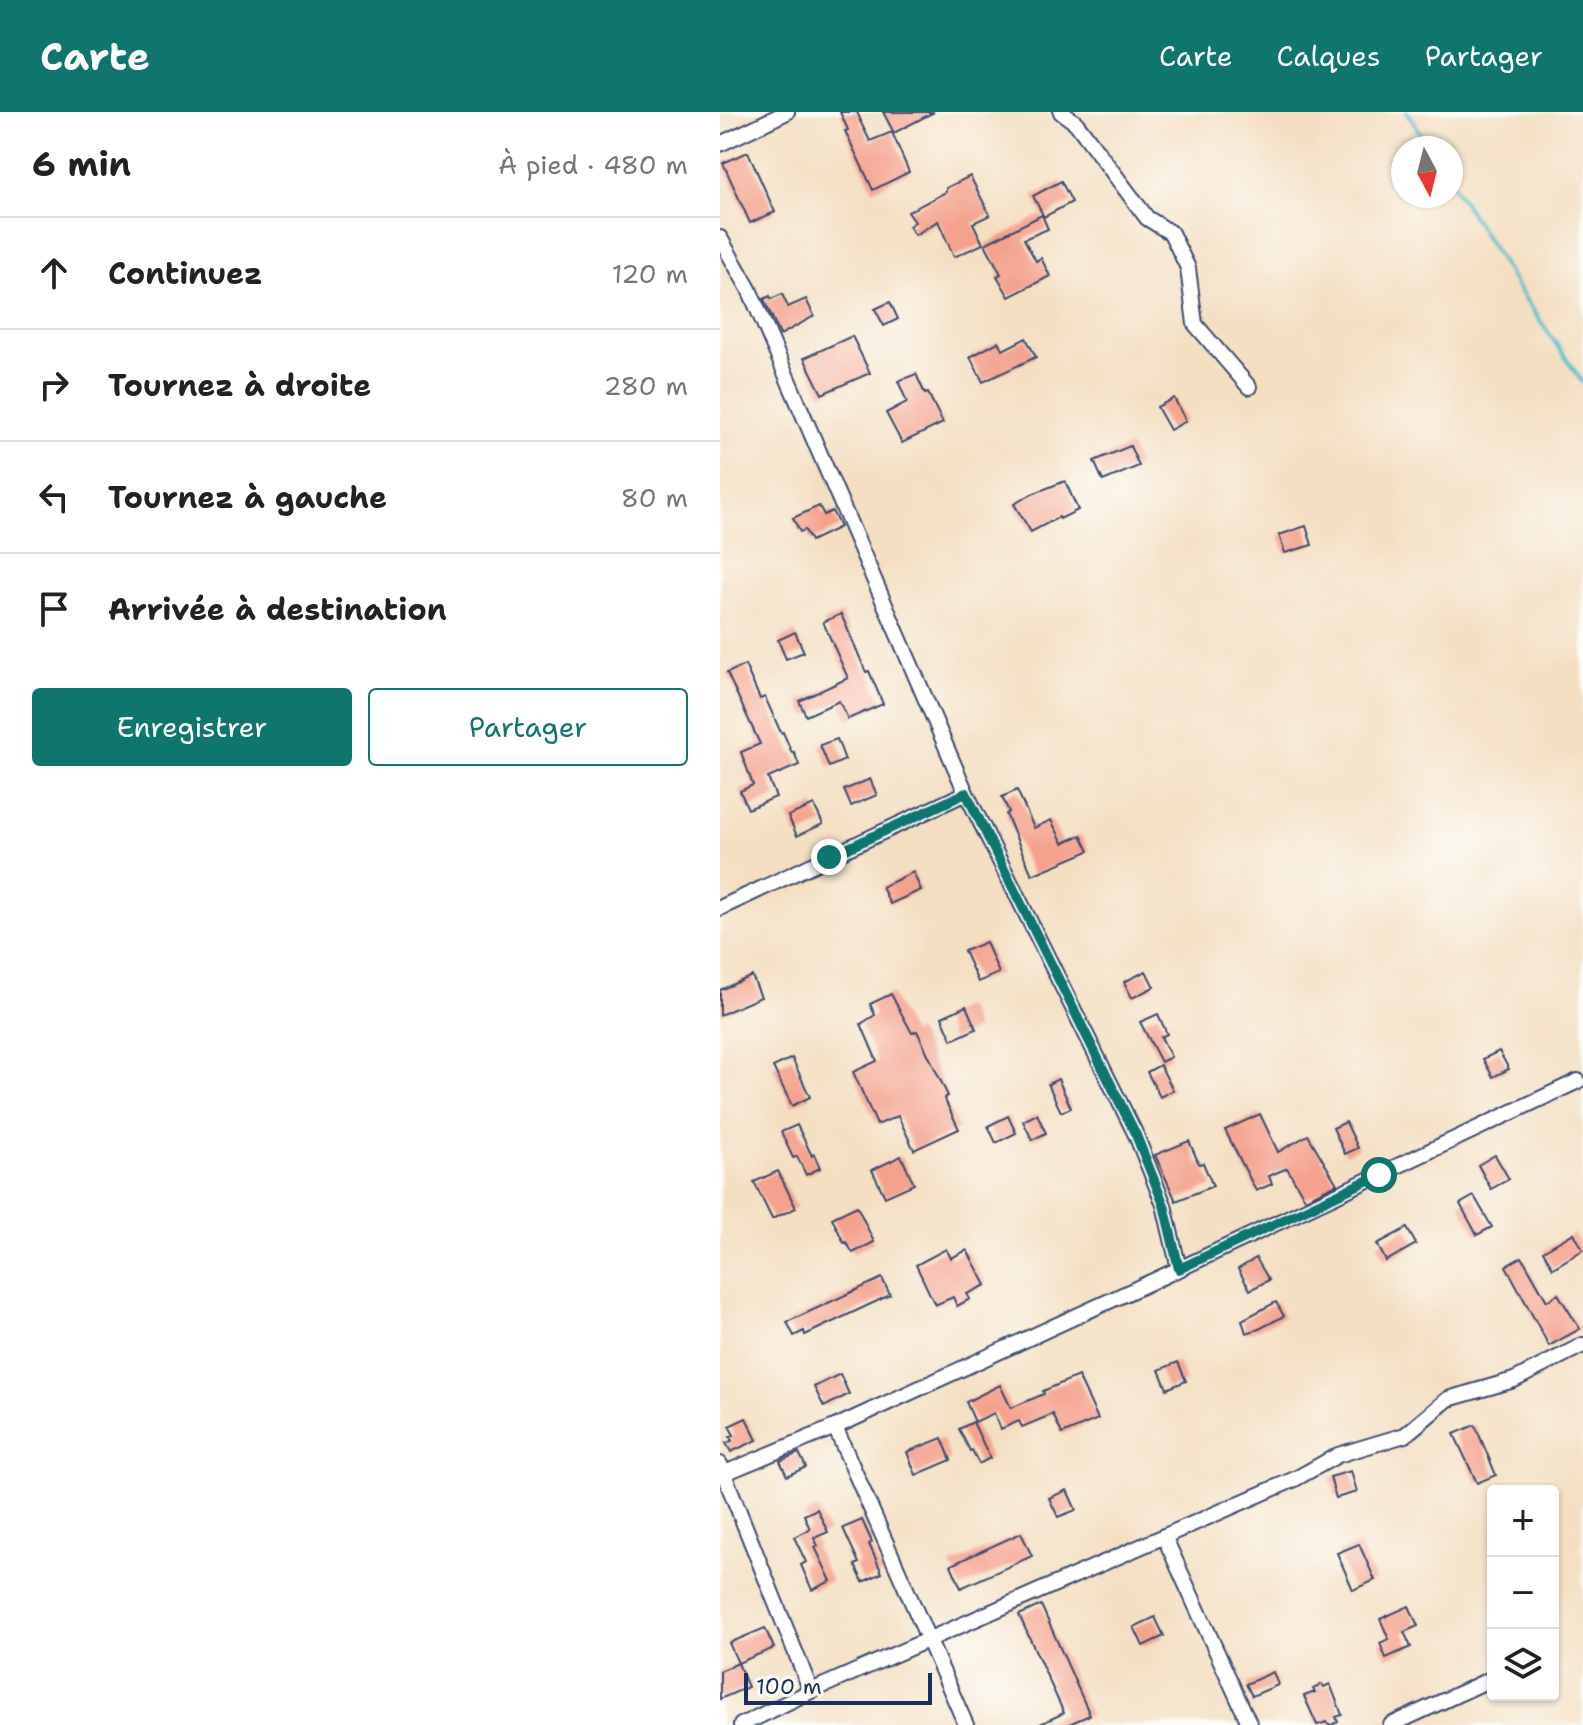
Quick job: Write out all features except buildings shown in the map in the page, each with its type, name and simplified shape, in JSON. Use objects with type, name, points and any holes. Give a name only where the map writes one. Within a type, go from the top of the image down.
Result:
[{"type":"street","points":[[720,144],[787,112]]},
{"type":"street","points":[[1061,112],[1076,123],[1147,218],[1171,233],[1188,268],[1195,324],[1249,387]]},
{"type":"street","points":[[720,238],[749,289],[966,793],[1136,1135],[1164,1205],[1179,1269]]},
{"type":"street","points":[[720,908],[966,793]]},
{"type":"street","points":[[811,1691],[721,1471],[835,1427],[1578,1081]]},
{"type":"street","points":[[741,1725],[811,1691],[1295,1479],[1338,1455],[1405,1435],[1448,1399],[1514,1380],[1583,1345]]},
{"type":"street","points":[[835,1427],[966,1725]]},
{"type":"street","points":[[1164,1536],[1250,1725]]},
{"type":"street","points":[[1391,1725],[1487,1681]]},
{"type":"waterway","points":[[1407,112],[1422,136]]},
{"type":"waterway","points":[[1463,201],[1583,383]]},
{"type":"route","points":[[829,857],[966,793],[1136,1135],[1164,1205],[1179,1269],[1379,1175]]}]
